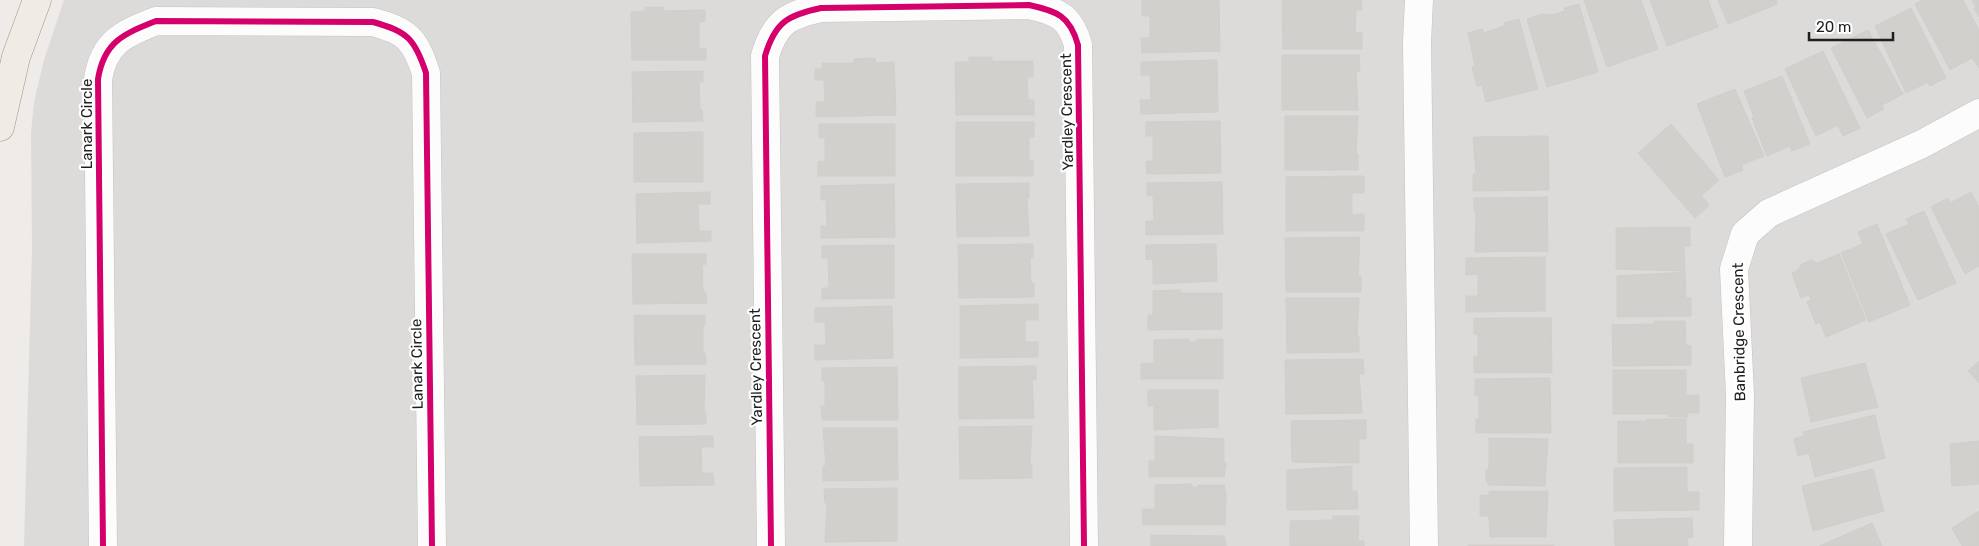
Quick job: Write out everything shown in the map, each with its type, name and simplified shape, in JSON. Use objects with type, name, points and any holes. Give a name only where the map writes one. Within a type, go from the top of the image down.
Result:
[{"type":"main road","points":[[0,127],[16,56],[37,0]]},
{"type":"street","points":[[1419,0],[1417,42],[1424,546]]},
{"type":"street","name":"Yardley Crescent","points":[[771,546],[765,56],[770,40],[781,23],[799,13],[821,8],[1029,5],[1056,11],[1072,30],[1078,45],[1084,546]]},
{"type":"street","name":"Lanark Circle","points":[[103,546],[98,79],[101,60],[114,43],[132,31],[156,21],[373,22],[396,28],[411,40],[420,55],[426,73],[432,546]]},
{"type":"street","name":"Banbridge Crescent","points":[[1738,546],[1740,395],[1734,269],[1745,234],[1769,213],[1922,144],[1979,113]]},
{"type":"shaded area","points":[[64,0],[1979,0],[1979,546],[24,546],[32,249],[31,133],[34,102],[44,60]]},
{"type":"building","points":[[1142,0],[1219,0],[1220,51],[1142,53],[1141,38],[1150,38],[1150,16],[1142,16]]},
{"type":"building","points":[[1282,0],[1361,0],[1362,10],[1356,10],[1355,32],[1362,33],[1362,49],[1283,49]]},
{"type":"building","points":[[1584,0],[1641,0],[1658,49],[1607,67]]},
{"type":"building","points":[[1650,0],[1708,0],[1718,27],[1667,46]]},
{"type":"building","points":[[1718,0],[1776,0],[1777,4],[1728,24]]},
{"type":"building","points":[[1923,0],[1963,0],[1979,30],[1979,68],[1972,58],[1950,70],[1915,4]]},
{"type":"building","points":[[1972,0],[1979,0],[1979,17],[1974,8],[1976,7]]},
{"type":"building","points":[[1579,4],[1598,72],[1547,87],[1527,19],[1542,14],[1552,15],[1565,11],[1564,8]]},
{"type":"building","points":[[645,7],[664,7],[664,11],[705,10],[705,21],[699,22],[699,49],[706,48],[706,60],[632,60],[631,12],[645,11]]},
{"type":"building","points":[[1911,8],[1946,78],[1930,86],[1928,82],[1906,93],[1875,26]]},
{"type":"building","points":[[1519,19],[1538,89],[1486,102],[1482,85],[1477,86],[1472,67],[1475,66],[1468,33],[1482,29],[1484,33],[1504,26],[1504,23]]},
{"type":"building","points":[[1868,30],[1903,94],[1882,105],[1884,109],[1867,118],[1831,48]]},
{"type":"building","points":[[1823,51],[1860,128],[1843,136],[1838,125],[1816,136],[1785,69]]},
{"type":"building","points":[[1282,55],[1359,55],[1360,71],[1356,71],[1358,110],[1282,110]]},
{"type":"building","points":[[969,57],[992,57],[992,61],[1033,61],[1033,77],[1027,77],[1028,100],[1034,100],[1034,115],[956,115],[955,62],[969,62]]},
{"type":"building","points":[[875,58],[876,63],[894,62],[896,115],[816,117],[816,102],[825,102],[824,80],[815,80],[815,69],[822,69],[822,63],[854,63],[854,59]]},
{"type":"building","points":[[1217,60],[1218,112],[1141,114],[1140,100],[1151,100],[1150,75],[1141,75],[1141,62]]},
{"type":"building","points":[[703,71],[703,82],[699,82],[700,109],[702,110],[703,121],[633,122],[632,72]]},
{"type":"building","points":[[1782,76],[1810,144],[1792,151],[1790,146],[1767,156],[1744,91]]},
{"type":"building","points":[[1735,89],[1764,156],[1741,165],[1743,170],[1725,177],[1697,104]]},
{"type":"building","points":[[1285,116],[1358,116],[1356,154],[1358,154],[1358,170],[1285,170]]},
{"type":"building","points":[[1220,121],[1221,173],[1147,174],[1146,161],[1153,161],[1153,136],[1146,136],[1146,122]]},
{"type":"building","points":[[956,122],[1034,122],[1034,137],[1029,137],[1029,160],[1033,160],[1033,176],[956,176]]},
{"type":"building","points":[[819,124],[895,124],[895,176],[818,176],[818,162],[825,161],[825,138],[819,138]]},
{"type":"building","points":[[1671,124],[1719,180],[1701,196],[1709,205],[1695,218],[1638,153]]},
{"type":"building","points":[[703,132],[703,182],[634,182],[634,133]]},
{"type":"building","points":[[1548,136],[1549,190],[1473,191],[1473,174],[1476,174],[1473,137]]},
{"type":"building","points":[[1364,176],[1364,193],[1352,193],[1352,215],[1364,214],[1364,231],[1286,231],[1286,177]]},
{"type":"building","points":[[1222,182],[1223,234],[1146,235],[1146,221],[1154,221],[1153,195],[1147,196],[1147,183]]},
{"type":"building","points":[[1029,183],[1029,198],[1027,198],[1029,236],[957,237],[956,184]]},
{"type":"building","points":[[894,184],[895,237],[821,238],[821,226],[827,226],[826,200],[821,200],[821,186]]},
{"type":"building","points":[[710,192],[710,204],[698,204],[699,231],[711,231],[711,241],[637,243],[636,194]]},
{"type":"building","points":[[1971,192],[1979,207],[1979,266],[1965,274],[1931,207],[1948,198],[1950,203]]},
{"type":"building","points":[[1547,197],[1548,251],[1475,252],[1476,212],[1474,212],[1474,198]]},
{"type":"building","points":[[1924,211],[1956,283],[1918,300],[1886,234],[1909,224],[1906,219]]},
{"type":"building","points":[[1877,224],[1910,305],[1869,322],[1841,253],[1863,244],[1858,232]]},
{"type":"building","points":[[1690,227],[1690,246],[1684,246],[1685,271],[1616,269],[1616,228]]},
{"type":"building","points":[[1360,237],[1358,276],[1361,276],[1361,292],[1286,292],[1285,238]]},
{"type":"building","points":[[1033,244],[1033,258],[1030,258],[1031,283],[1034,283],[1034,297],[959,298],[958,245]]},
{"type":"building","points":[[1216,244],[1217,281],[1153,284],[1153,259],[1146,260],[1146,245]]},
{"type":"building","points":[[894,245],[894,298],[822,299],[822,288],[829,288],[828,258],[822,258],[822,246]]},
{"type":"building","points":[[632,254],[706,254],[706,264],[702,265],[703,292],[706,292],[707,303],[633,304]]},
{"type":"building","points":[[1839,254],[1866,320],[1826,337],[1820,322],[1816,324],[1807,302],[1811,300],[1809,295],[1801,298],[1792,273],[1797,271],[1802,264],[1811,260],[1817,263]]},
{"type":"building","points":[[1545,257],[1545,311],[1466,312],[1466,296],[1478,296],[1478,274],[1466,275],[1466,258]]},
{"type":"building","points":[[1685,272],[1686,298],[1691,298],[1691,316],[1617,317],[1617,276]]},
{"type":"building","points":[[1180,290],[1180,293],[1222,293],[1222,329],[1148,330],[1148,315],[1153,315],[1153,291]]},
{"type":"building","points":[[1286,298],[1359,298],[1357,337],[1359,337],[1359,352],[1287,353]]},
{"type":"building","points":[[1038,304],[1038,320],[1025,320],[1025,342],[1038,342],[1038,357],[960,358],[960,306]]},
{"type":"building","points":[[892,306],[893,358],[815,360],[815,345],[826,345],[825,322],[815,322],[815,308]]},
{"type":"building","points":[[634,315],[705,315],[703,353],[705,353],[706,364],[635,365]]},
{"type":"building","points":[[1474,318],[1551,318],[1552,373],[1474,373],[1474,357],[1478,357],[1478,335],[1474,334]]},
{"type":"building","points":[[1655,321],[1685,321],[1686,345],[1691,346],[1691,365],[1613,366],[1612,325],[1654,324]]},
{"type":"building","points":[[1189,339],[1189,342],[1197,342],[1197,339],[1223,339],[1223,379],[1141,379],[1141,364],[1154,363],[1154,340]]},
{"type":"building","points":[[1363,359],[1364,374],[1359,374],[1362,413],[1286,414],[1285,360]]},
{"type":"building","points":[[1979,361],[1979,383],[1968,371]]},
{"type":"building","points":[[1865,363],[1878,407],[1811,422],[1801,378]]},
{"type":"building","points":[[1036,366],[1036,380],[1032,380],[1034,418],[959,419],[959,367]]},
{"type":"building","points":[[897,367],[898,420],[822,420],[821,406],[825,406],[825,381],[822,381],[822,368]]},
{"type":"building","points":[[1613,370],[1686,370],[1686,395],[1699,395],[1699,413],[1688,413],[1688,417],[1668,417],[1668,414],[1613,414]]},
{"type":"building","points":[[705,375],[704,413],[706,413],[706,424],[637,425],[636,376]]},
{"type":"building","points":[[1550,378],[1551,433],[1476,433],[1476,419],[1479,419],[1479,396],[1475,396],[1475,379]]},
{"type":"building","points":[[1148,390],[1218,390],[1218,427],[1154,430],[1154,406],[1148,406]]},
{"type":"building","points":[[1875,415],[1885,458],[1815,477],[1809,453],[1798,456],[1794,439],[1805,436],[1803,432]]},
{"type":"building","points":[[1646,419],[1686,419],[1686,444],[1693,444],[1693,463],[1618,463],[1618,421],[1646,421]]},
{"type":"building","points":[[1366,420],[1366,439],[1359,439],[1359,463],[1292,462],[1291,421]]},
{"type":"building","points":[[1032,426],[1030,464],[1032,465],[1032,478],[960,479],[959,427]]},
{"type":"building","points":[[823,428],[897,428],[898,480],[823,481],[823,466],[826,466]]},
{"type":"building","points":[[713,436],[713,447],[701,447],[702,473],[713,473],[714,485],[640,486],[639,437]]},
{"type":"building","points":[[1155,436],[1224,439],[1224,463],[1226,463],[1224,477],[1149,477],[1149,461],[1155,461]]},
{"type":"building","points":[[1489,438],[1548,439],[1545,486],[1489,485],[1486,480],[1486,471],[1489,467]]},
{"type":"building","points":[[1979,441],[1979,484],[1952,486],[1950,444]]},
{"type":"building","points":[[1352,466],[1352,491],[1357,491],[1358,509],[1287,510],[1287,470]]},
{"type":"building","points":[[1687,467],[1687,492],[1699,492],[1699,510],[1614,511],[1614,468]]},
{"type":"building","points":[[1873,469],[1884,511],[1813,531],[1802,486]]},
{"type":"building","points":[[1192,484],[1192,487],[1198,487],[1198,485],[1224,485],[1226,496],[1225,525],[1143,525],[1142,509],[1155,509],[1155,485]]},
{"type":"building","points":[[897,488],[897,541],[825,542],[827,503],[825,503],[824,489]]},
{"type":"building","points":[[1489,491],[1548,491],[1546,537],[1490,537],[1489,516],[1480,516],[1480,495],[1489,495]]},
{"type":"building","points":[[1979,511],[1979,546],[1962,546],[1952,528]]},
{"type":"building","points":[[1332,516],[1359,516],[1358,541],[1364,541],[1364,546],[1290,546],[1290,521],[1333,520]]},
{"type":"building","points":[[1692,518],[1693,537],[1687,538],[1688,546],[1615,546],[1614,520]]},
{"type":"building","points":[[1872,523],[1882,546],[1819,546]]},
{"type":"building","points":[[1151,535],[1224,536],[1226,546],[1151,546]]},
{"type":"building","points":[[1554,545],[1554,546],[1468,546]]},
{"type":"cycle path","points":[[771,546],[765,56],[773,35],[791,17],[821,8],[1029,5],[1061,16],[1071,27],[1078,45],[1084,546]]},
{"type":"cycle path","points":[[103,546],[98,79],[101,66],[110,48],[125,35],[156,21],[373,22],[402,33],[418,52],[426,73],[432,546]]}]
